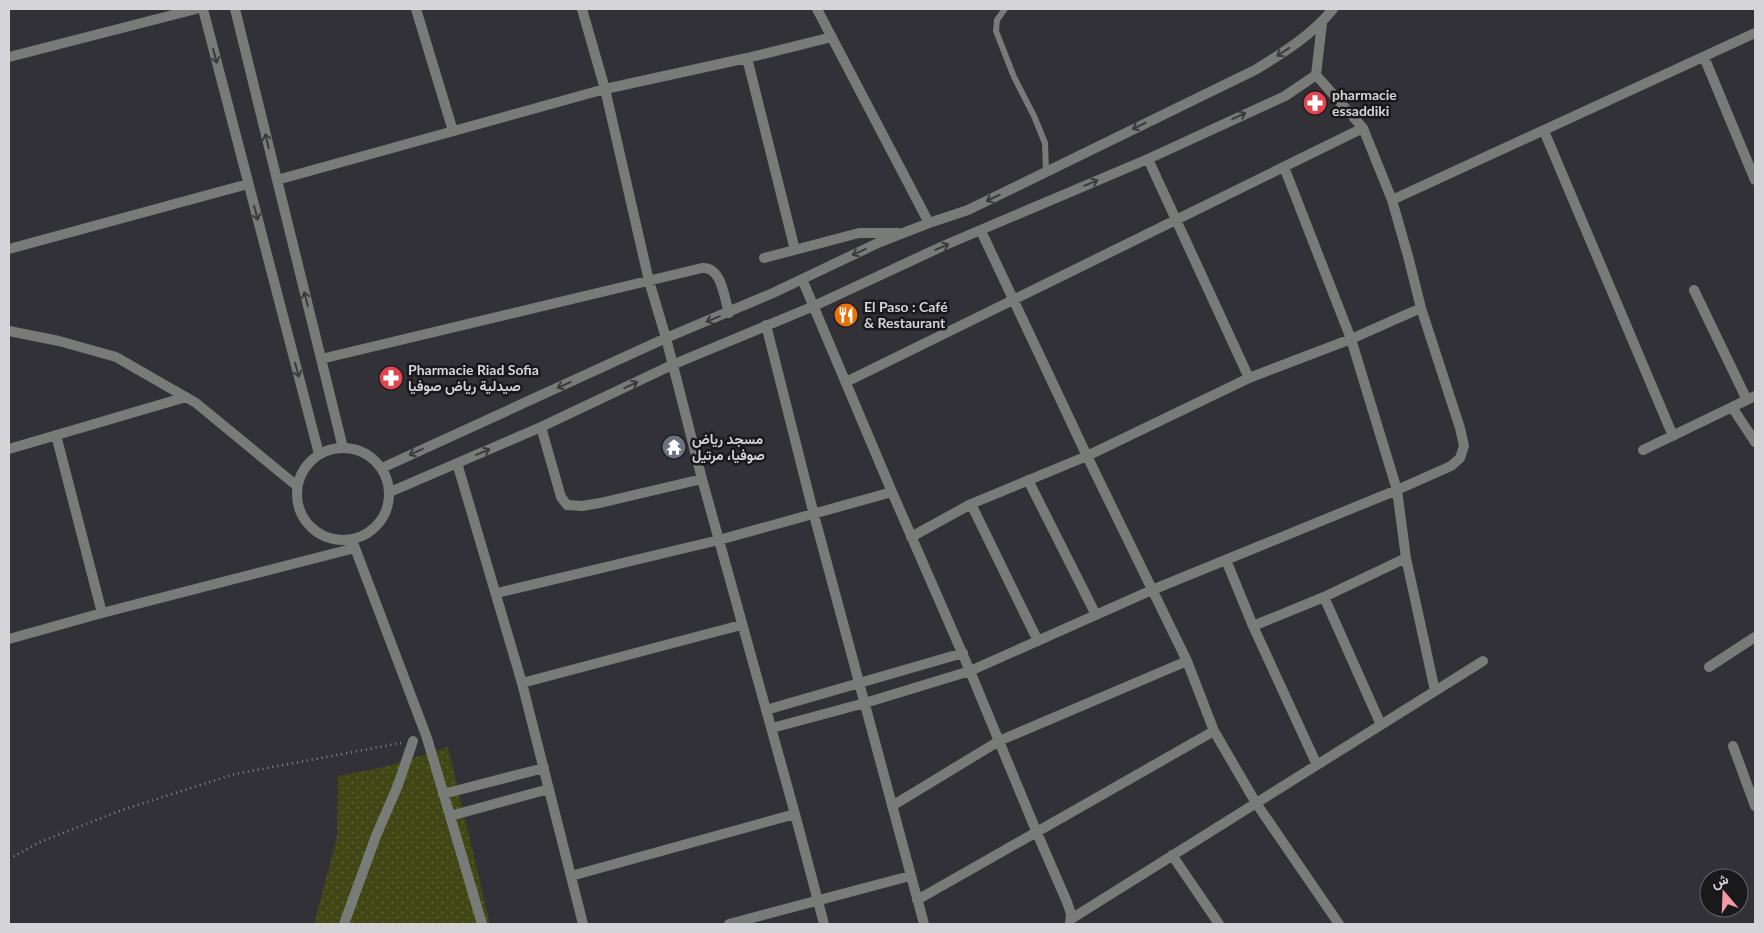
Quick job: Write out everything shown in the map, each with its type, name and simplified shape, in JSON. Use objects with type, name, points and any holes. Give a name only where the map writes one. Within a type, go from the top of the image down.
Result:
[{"type":"street","points":[[9,58],[196,9]]},
{"type":"street","points":[[203,9],[320,454]]},
{"type":"street","points":[[235,9],[343,448]]},
{"type":"street","points":[[416,9],[453,131]]},
{"type":"street","points":[[582,9],[605,89],[649,281],[824,924]]},
{"type":"street","points":[[817,9],[929,223]]},
{"type":"street","points":[[382,468],[666,338],[729,313],[904,233],[968,210],[1255,70],[1286,51],[1322,23],[1333,9]]},
{"type":"street","points":[[772,728],[865,703],[970,671],[1152,590],[1397,490],[1451,466],[1460,458],[1464,446],[1460,428],[1421,308],[1392,200],[1363,128],[1316,75],[1322,23]]},
{"type":"street","points":[[1392,200],[1755,33]]},
{"type":"street","points":[[277,180],[605,89],[832,38]]},
{"type":"street","points":[[1704,57],[1755,180]]},
{"type":"street","points":[[747,58],[795,250]]},
{"type":"street","points":[[390,492],[541,427],[672,365],[814,306],[943,246],[1148,159],[1285,96],[1316,75]]},
{"type":"street","points":[[846,382],[1363,128]]},
{"type":"street","points":[[1544,131],[1673,436]]},
{"type":"street","points":[[1148,159],[1249,378]]},
{"type":"street","points":[[1284,167],[1351,339],[1397,490],[1406,558],[1435,691]]},
{"type":"street","points":[[9,249],[248,184]]},
{"type":"street","points":[[981,231],[1012,300],[1187,661],[1214,731],[1256,803],[1339,924]]},
{"type":"street","points":[[764,258],[859,234],[904,233]]},
{"type":"street","points":[[321,359],[702,268],[711,269],[717,275],[729,313]]},
{"type":"street","points":[[802,279],[911,537],[963,654],[1036,833],[1067,902],[1070,922],[1172,855],[1483,661]]},
{"type":"street","points":[[1643,450],[1751,398],[1694,290]]},
{"type":"street","points":[[911,537],[971,504],[1087,456],[1249,378],[1351,339],[1421,308]]},
{"type":"street","points":[[766,325],[814,515],[924,924]]},
{"type":"street","points":[[9,331],[59,341],[116,357],[196,403],[297,486]]},
{"type":"street","points":[[9,449],[186,397]]},
{"type":"street","points":[[1732,407],[1755,442]]},
{"type":"street","points":[[541,427],[557,484],[561,496],[567,505],[582,506],[600,503],[702,480]]},
{"type":"street","points":[[56,435],[102,613]]},
{"type":"street","points":[[9,639],[353,544],[377,526],[385,515],[390,492],[389,484],[382,468],[370,455],[354,448],[336,448],[320,454],[303,469],[297,486],[297,504],[304,521],[317,533],[334,540],[353,544]]},
{"type":"street","points":[[457,463],[522,682],[584,924]]},
{"type":"street","points":[[1028,480],[1096,615]]},
{"type":"street","points":[[496,593],[720,540],[892,492]]},
{"type":"street","points":[[971,504],[1038,641]]},
{"type":"street","points":[[353,544],[427,738],[482,924]]},
{"type":"street","points":[[1253,626],[1324,598],[1406,558]]},
{"type":"street","points":[[1226,560],[1253,626],[1317,765]]},
{"type":"street","points":[[1324,598],[1381,725]]},
{"type":"street","points":[[522,682],[742,624]]},
{"type":"street","points":[[1709,667],[1755,638]]},
{"type":"street","points":[[766,710],[963,654]]},
{"type":"street","points":[[892,806],[999,741],[1187,661]]},
{"type":"street","points":[[917,900],[1214,731]]},
{"type":"street","points":[[344,924],[376,836],[398,784],[412,741]]},
{"type":"street","points":[[1733,746],[1755,806]]},
{"type":"street","points":[[443,794],[544,768]]},
{"type":"street","points":[[450,816],[549,789]]},
{"type":"street","points":[[571,876],[795,814]]},
{"type":"street","points":[[1172,855],[1220,924]]},
{"type":"street","points":[[729,924],[818,902],[910,876]]},
{"type":"lane","points":[[1005,9],[997,20],[996,31],[1014,77],[1034,116],[1045,143],[1046,172]]},
{"type":"path","points":[[9,858],[40,842],[122,810],[235,774],[412,741]]},
{"type":"green space","points":[[448,747],[490,924],[314,924],[337,837],[338,776],[384,767]]},
{"type":"place","name":"pharmacie essaddiki","points":[[1315,103]]},
{"type":"place","name":"El Paso : Café & Restaurant","points":[[846,315]]},
{"type":"place","name":"Pharmacie Riad Sofia صيدلية رياض صوفيا","points":[[391,378]]},
{"type":"place","name":"مسجد رياض صوفيا، مرتیل","points":[[674,447]]}]
